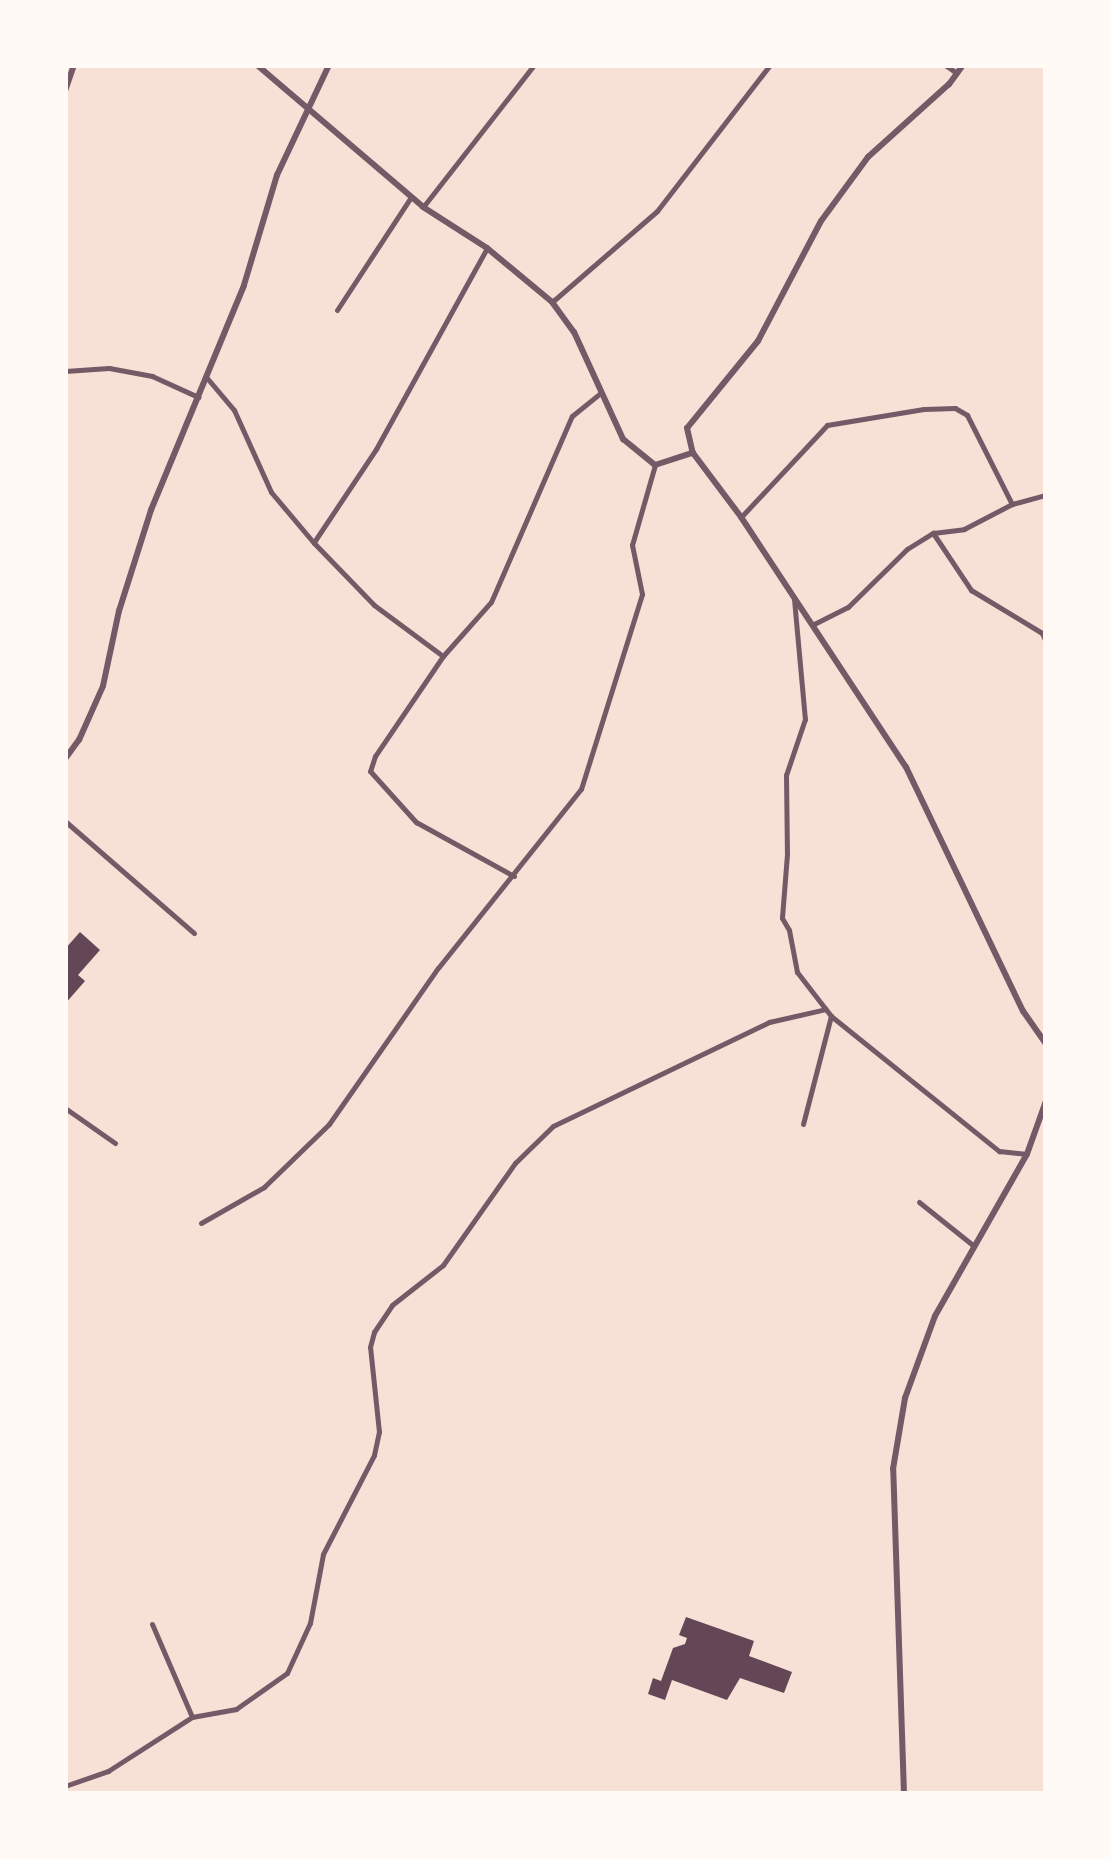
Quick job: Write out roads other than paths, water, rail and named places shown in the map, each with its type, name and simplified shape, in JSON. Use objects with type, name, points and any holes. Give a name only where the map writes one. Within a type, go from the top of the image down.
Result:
[{"type":"street","points":[[65,90],[74,65]]},
{"type":"street","points":[[257,65],[309,105],[423,207],[488,248],[552,302],[574,332],[623,438],[655,464]]},
{"type":"street","points":[[65,759],[79,740],[103,686],[119,612],[151,510],[244,285],[277,175],[329,65]]},
{"type":"street","points":[[423,207],[534,65]]},
{"type":"street","points":[[552,302],[657,211],[770,65]]},
{"type":"street","points":[[945,65],[957,73]]},
{"type":"street","points":[[963,65],[868,156],[821,221],[758,342],[687,428],[693,453],[741,518],[906,766],[1023,1011],[1046,1044]]},
{"type":"street","points":[[337,310],[411,197]]},
{"type":"street","points":[[314,543],[376,448],[488,248]]},
{"type":"street","points":[[65,371],[110,368],[152,376],[198,397]]},
{"type":"street","points":[[206,377],[234,410],[271,492],[314,543],[374,605],[443,656]]},
{"type":"street","points":[[514,876],[416,822],[370,771],[375,756],[443,656],[490,602],[572,416],[600,393]]},
{"type":"street","points":[[741,518],[827,425],[939,408],[955,408],[968,416],[1012,504]]},
{"type":"street","points":[[655,464],[693,453]]},
{"type":"street","points":[[201,1223],[264,1187],[329,1124],[438,968],[581,789],[642,594],[632,545],[655,464]]},
{"type":"street","points":[[812,625],[848,607],[907,549],[933,533],[964,529],[1012,504],[1046,494]]},
{"type":"street","points":[[933,533],[971,590],[1044,630],[1046,642]]},
{"type":"street","points":[[794,599],[805,719],[786,775],[787,854],[782,918],[797,972],[831,1016],[999,1152],[1028,1154]]},
{"type":"street","points":[[65,821],[194,933]]},
{"type":"street","points":[[65,1786],[108,1771],[192,1717],[236,1709],[272,1687],[298,1656],[310,1624],[323,1554],[374,1456],[378,1432],[370,1347],[374,1332],[392,1306],[443,1265],[515,1164],[553,1126],[769,1022],[826,1009]]},
{"type":"street","points":[[803,1124],[831,1016]]},
{"type":"street","points":[[904,1794],[893,1470],[905,1398],[934,1316],[1028,1154],[1046,1101]]},
{"type":"street","points":[[65,1108],[115,1143]]},
{"type":"street","points":[[919,1202],[974,1246]]},
{"type":"street","points":[[152,1624],[192,1717]]}]
